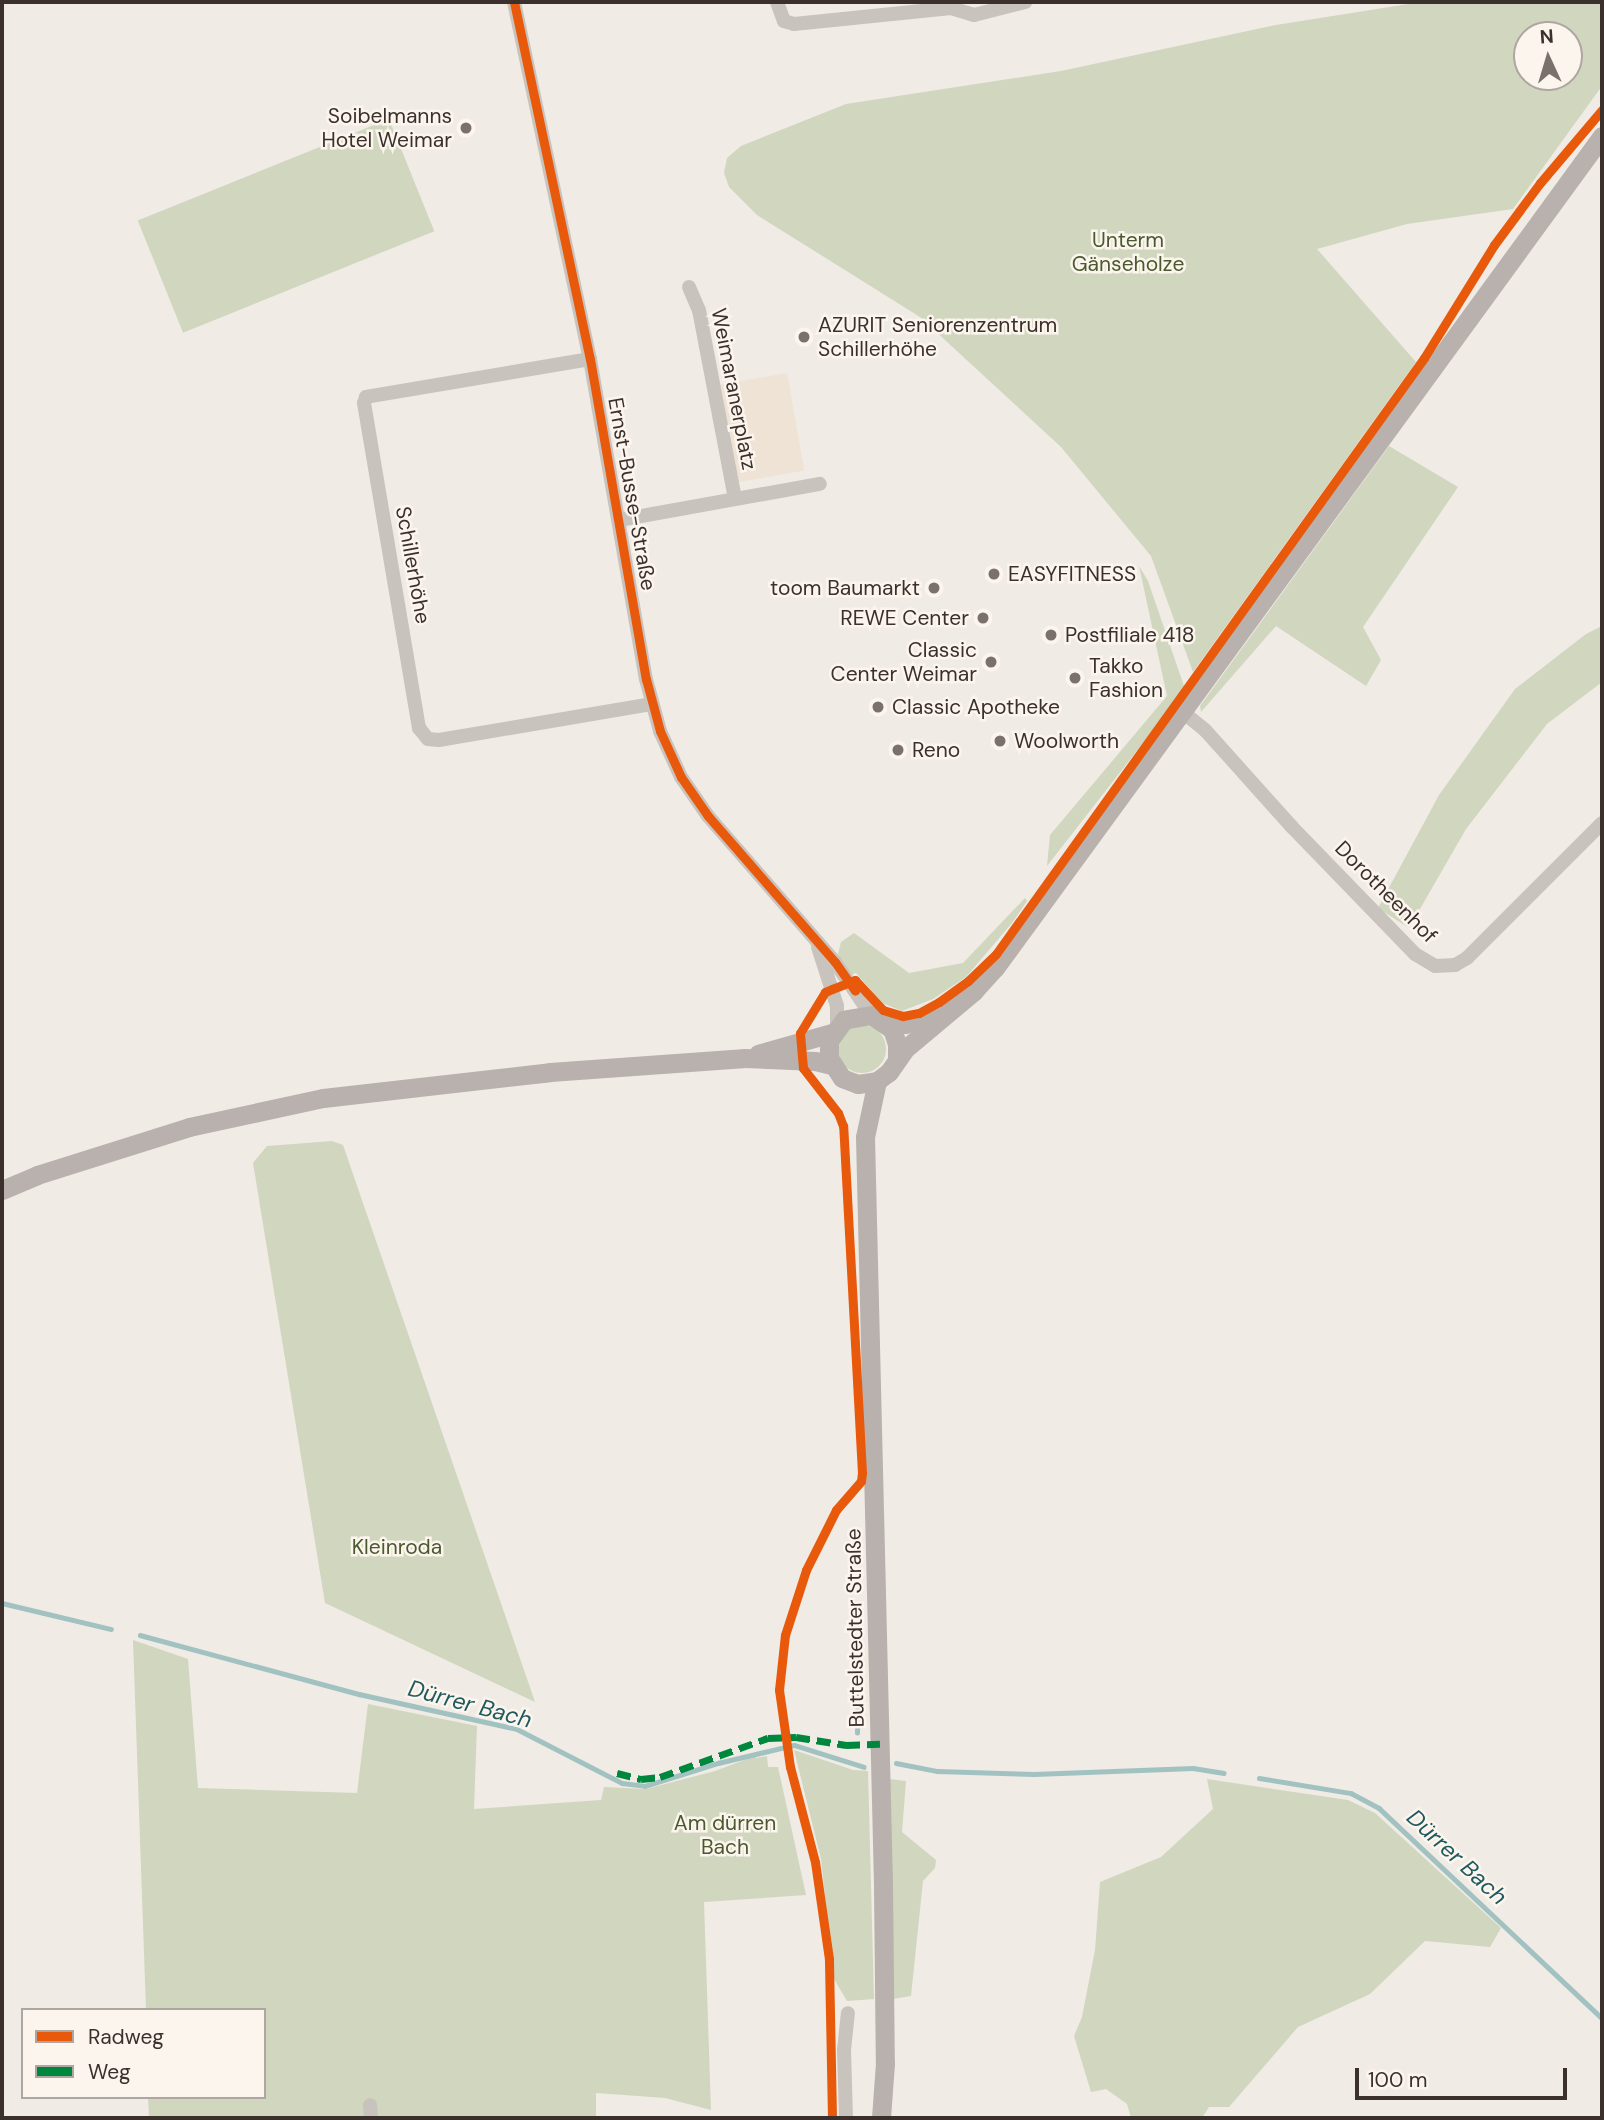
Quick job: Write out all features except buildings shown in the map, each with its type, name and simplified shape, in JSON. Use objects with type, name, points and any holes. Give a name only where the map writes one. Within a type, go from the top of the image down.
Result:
[{"type":"main road","points":[[847,1081],[858,1084],[877,1081],[889,1072],[897,1059],[995,968],[1184,713],[1602,136]]},
{"type":"main road","points":[[745,1058],[834,1029],[853,1016],[905,1024],[957,1005]]},
{"type":"main road","points":[[879,1020],[897,1044],[897,1059]]},
{"type":"main road","points":[[831,1065],[828,1049],[834,1029]]},
{"type":"main road","points":[[2,1190],[37,1175],[189,1127],[323,1098],[550,1072],[745,1058],[815,1061],[831,1065],[847,1081],[864,1137]]},
{"type":"main road","points":[[864,1137],[877,1081]]},
{"type":"main road","name":"Buttelstedter Straße","points":[[864,1137],[884,1886],[885,2051],[881,2118]]},
{"type":"street","name":"Ernst-Busse-Straße","points":[[514,2],[590,359],[651,704],[672,760],[694,797],[817,946],[835,962],[879,1020]]},
{"type":"street","points":[[777,2],[784,21],[794,24],[958,6],[974,15],[1025,2]]},
{"type":"street","name":"Weimaranerplatz","points":[[689,288],[699,310],[735,499]]},
{"type":"street","name":"Schillerhöhe","points":[[590,359],[366,397],[364,403],[419,728],[428,739],[439,740],[651,704]]},
{"type":"street","name":"Ernst-Busse-Straße","points":[[619,520],[820,484]]},
{"type":"street","name":"Dorotheenhof","points":[[1184,713],[1205,730],[1292,827],[1415,954],[1435,966],[1455,965],[1467,958],[1602,823]]},
{"type":"street","name":"Ernst-Busse-Straße","points":[[817,946],[837,1006],[834,1029]]},
{"type":"street","points":[[846,2118],[844,2050],[848,2013]]},
{"type":"green space","name":"Unterm Gänseholze","points":[[1421,2],[1602,2],[1602,86],[1513,209],[1407,224],[1317,249],[1416,362],[1193,672],[1151,556],[1061,447],[920,317],[757,215],[729,187],[724,173],[727,158],[741,146],[846,104],[1061,71],[1276,25]]},
{"type":"green space","points":[[389,119],[434,231],[183,333],[138,221]]},
{"type":"green space","points":[[1389,446],[1458,487],[1363,627],[1381,660],[1366,686],[1276,626],[1201,712],[1200,706]]},
{"type":"green space","points":[[1139,566],[1148,581],[1185,689],[1047,866],[1050,835],[1167,696]]},
{"type":"green space","points":[[1602,626],[1602,682],[1547,724],[1466,829],[1409,928],[1378,908],[1439,795],[1515,689],[1586,634]]},
{"type":"green space","points":[[1025,898],[1027,901],[1012,923],[966,977],[933,999],[902,1011],[882,1003],[856,973],[851,975],[838,954],[841,942],[854,933],[909,973],[963,963]]},
{"type":"green space","points":[[862,1025],[879,1032],[886,1049],[879,1066],[862,1073],[845,1066],[838,1049],[845,1032]]},
{"type":"green space","name":"Kleinroda","points":[[332,1141],[343,1145],[535,1702],[325,1603],[253,1163],[267,1146]]},
{"type":"green space","name":"Am dürren Bach","points":[[133,1640],[188,1659],[198,1788],[357,1793],[368,1704],[477,1726],[474,1809],[601,1800],[604,1787],[646,1789],[715,1771],[755,1756],[767,1756],[768,1767],[778,1767],[806,1895],[704,1902],[711,2110],[665,2098],[596,2093],[596,2118],[149,2118],[148,2099],[266,2099],[266,2008],[146,2008]]},
{"type":"green space","points":[[794,1750],[853,1770],[868,1771],[874,1999],[847,2001],[834,1979],[821,1859]]},
{"type":"green space","points":[[889,1779],[906,1781],[902,1832],[936,1860],[935,1868],[923,1881],[911,1996],[893,1999]]},
{"type":"green space","points":[[1207,1779],[1348,1800],[1375,1813],[1501,1928],[1490,1947],[1425,1941],[1370,1994],[1298,2027],[1229,2107],[1209,2107],[1202,2118],[1131,2118],[1127,2104],[1106,2089],[1091,2092],[1074,2036],[1082,2017],[1095,1950],[1100,1882],[1161,1857],[1213,1809]]},
{"type":"shaded area","points":[[787,373],[804,470],[737,482],[720,385]]},
{"type":"waterway","name":"Dürrer Bach","points":[[2,1603],[111,1629]]},
{"type":"waterway","name":"Dürrer Bach","points":[[140,1635],[359,1694],[517,1729],[622,1783],[645,1786],[718,1763],[794,1745],[864,1767]]},
{"type":"waterway","points":[[857,1733],[858,1684]]},
{"type":"waterway","name":"Dürrer Bach","points":[[896,1763],[937,1771],[1034,1774],[1193,1768],[1224,1773]]},
{"type":"waterway","name":"Dürrer Bach","points":[[1259,1778],[1351,1793],[1379,1808],[1602,2018]]},
{"type":"marked path","points":[[617,1773],[641,1779],[660,1777],[768,1738],[796,1737],[846,1745],[880,1744]]},
{"type":"cycle path","points":[[514,2],[590,359],[646,679],[660,731],[681,777],[708,816],[835,962],[855,991]]},
{"type":"cycle path","points":[[832,2118],[829,1959],[815,1862],[790,1767],[779,1690],[785,1635],[806,1570],[836,1510],[861,1481],[862,1473],[843,1126],[838,1113],[803,1068],[800,1033],[825,992],[832,989],[855,980],[883,1010],[903,1016],[919,1013],[968,981],[996,954],[1424,358],[1494,245],[1540,183],[1602,110]]},
{"type":"place","name":"Soibelmanns Hotel Weimar","points":[[466,128]]},
{"type":"place","name":"AZURIT Seniorenzentrum Schillerhöhe","points":[[804,337]]},
{"type":"place","name":"EASYFITNESS","points":[[994,574]]},
{"type":"place","name":"toom Baumarkt","points":[[934,588]]},
{"type":"place","name":"REWE Center","points":[[983,618]]},
{"type":"place","name":"Postfiliale 418","points":[[1051,635]]},
{"type":"place","name":"Classic Center Weimar","points":[[991,662]]},
{"type":"place","name":"Takko Fashion","points":[[1075,678]]},
{"type":"place","name":"Classic Apotheke","points":[[878,707]]},
{"type":"place","name":"Woolworth","points":[[1000,741]]},
{"type":"place","name":"Reno","points":[[898,750]]}]
